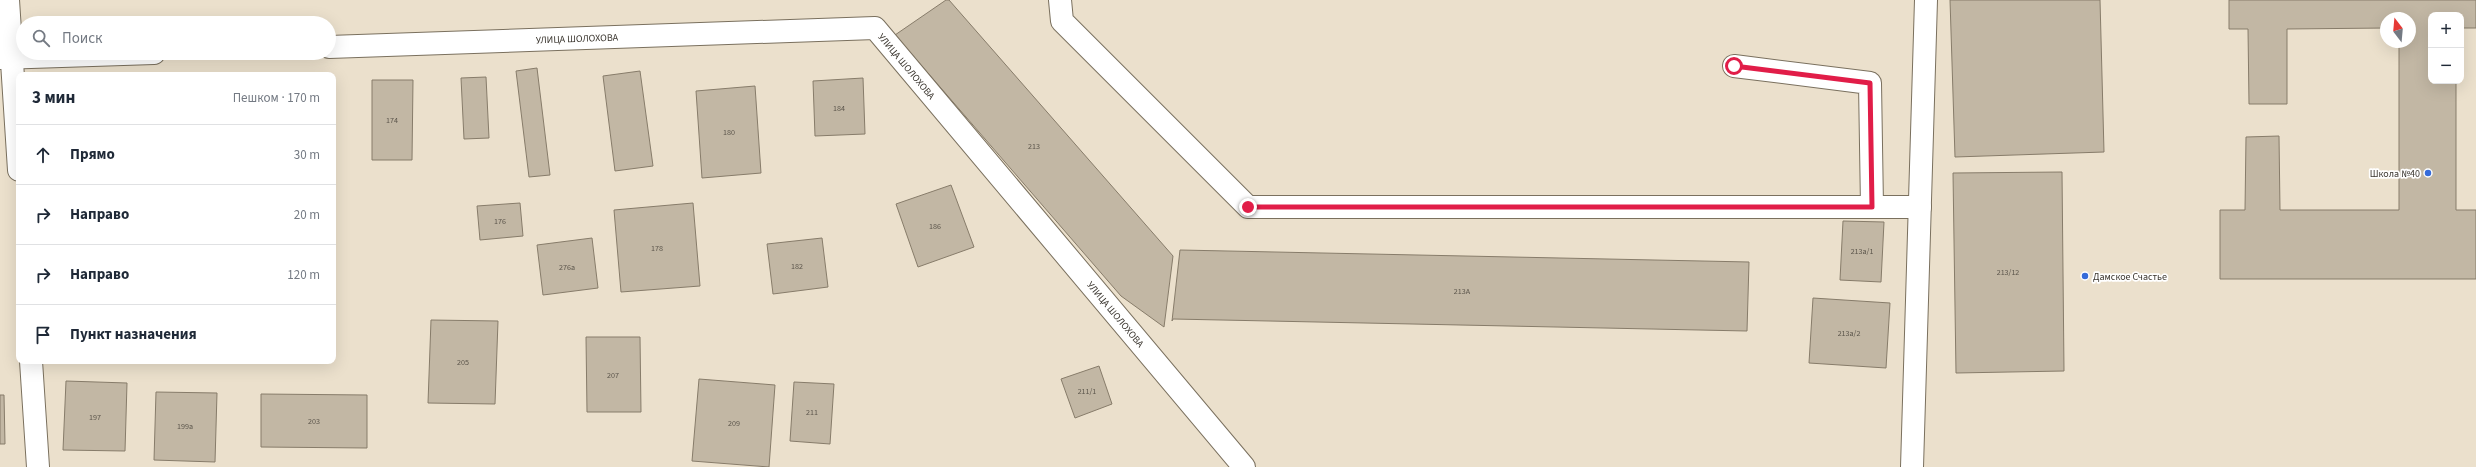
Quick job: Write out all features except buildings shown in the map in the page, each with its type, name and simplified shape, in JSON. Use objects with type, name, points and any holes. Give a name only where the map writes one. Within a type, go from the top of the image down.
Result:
[{"type":"street","points":[[8,0],[6,58],[16,144]]},
{"type":"street","points":[[1060,0],[1062,21],[1248,207],[1920,207]]},
{"type":"street","points":[[1912,467],[1926,0]]},
{"type":"street","name":"УЛИЦА ШОЛОХОВА","points":[[336,47],[875,28],[1244,467]]},
{"type":"street","points":[[6,58],[16,58]]},
{"type":"street","points":[[1734,66],[1870,83],[1872,207]]},
{"type":"street","points":[[31,364],[38,467]]},
{"type":"place","name":"Школа №40","points":[[2428,173]]},
{"type":"place","name":"Дамское Счастье","points":[[2085,276]]},
{"type":"route","points":[[1248,207],[1872,207],[1870,83],[1734,66]]}]
